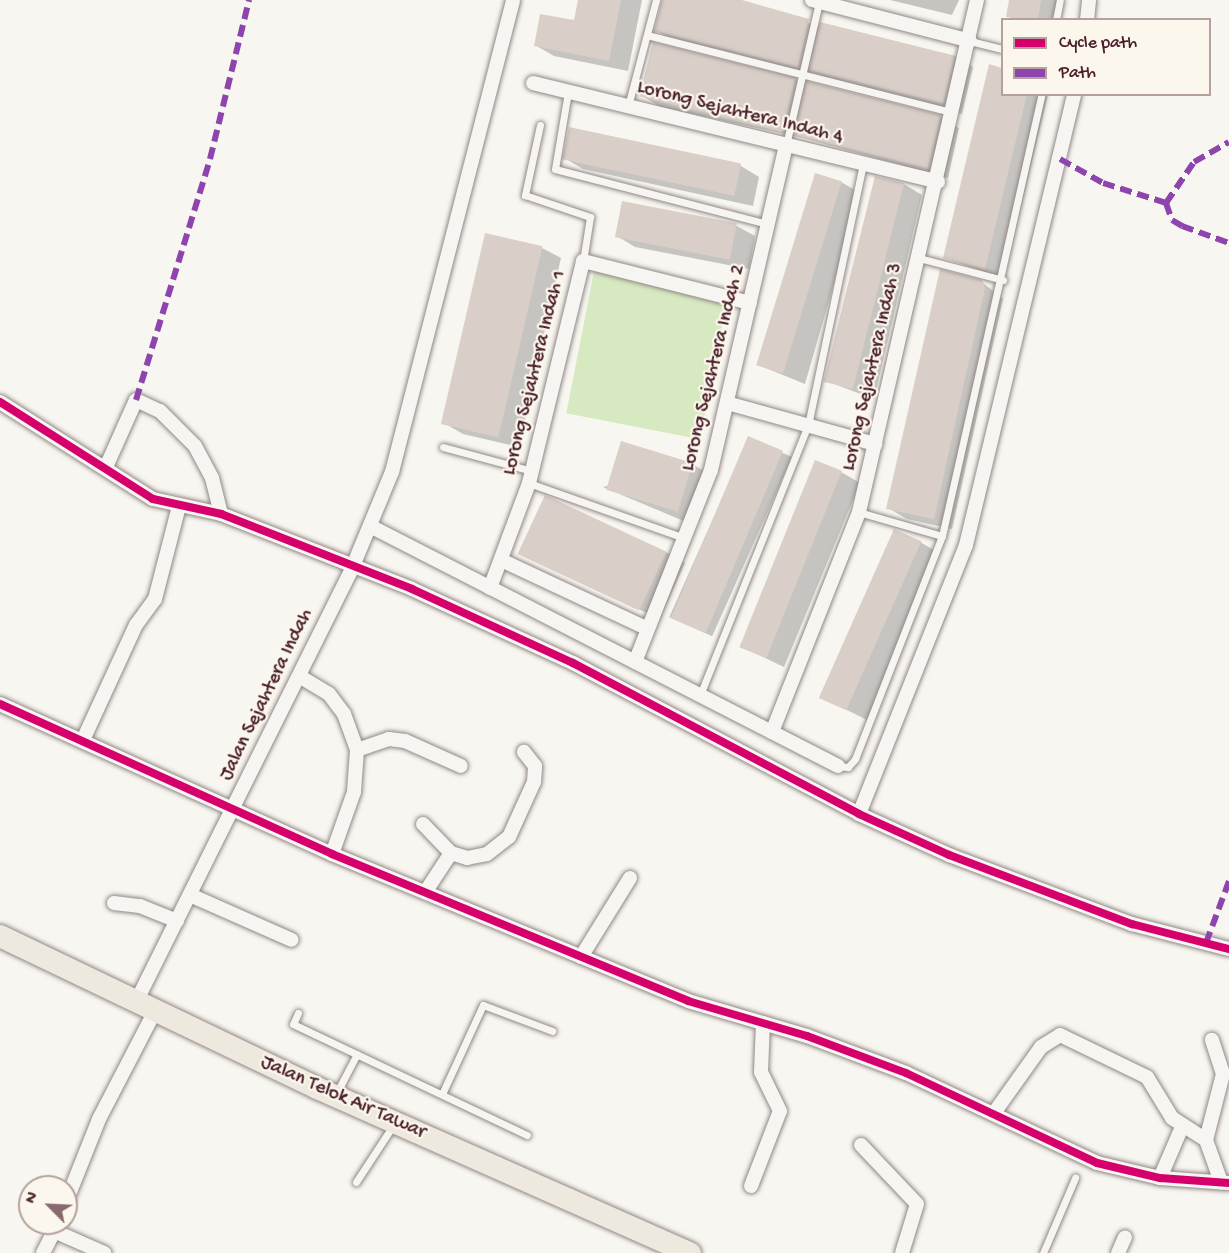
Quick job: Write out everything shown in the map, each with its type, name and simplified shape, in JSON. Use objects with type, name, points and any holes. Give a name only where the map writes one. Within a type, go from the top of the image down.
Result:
[{"type":"main road","name":"Jalan Telok Air Tawar","points":[[0,936],[335,1096],[690,1253]]},
{"type":"street","name":"Jalan Sejahtera Indah","points":[[77,1175],[177,921],[353,566],[370,526],[409,411],[513,0]]},
{"type":"street","name":"Lorong Sejahtera Indah 3","points":[[772,732],[859,512],[954,113],[970,41],[976,0]]},
{"type":"street","points":[[1087,18],[1089,0]]},
{"type":"street","points":[[816,1],[970,41]]},
{"type":"street","name":"Lorong Sejahtera Indah 4","points":[[533,83],[938,182]]},
{"type":"street","points":[[859,814],[966,545],[1074,96]]},
{"type":"street","name":"Lorong Sejahtera Indah 2","points":[[635,662],[711,470],[786,145]]},
{"type":"street","name":"Lorong Sejahtera Indah 1","points":[[490,588],[531,477],[583,261],[750,303]]},
{"type":"street","points":[[106,467],[136,400],[160,411],[195,446],[212,478],[221,514]]},
{"type":"street","points":[[0,402],[106,467],[153,499],[221,514],[353,566],[573,663],[859,814],[1037,890],[1229,949]]},
{"type":"street","points":[[727,403],[875,444]]},
{"type":"street","points":[[83,740],[132,631],[155,599],[179,506]]},
{"type":"street","points":[[370,526],[838,766]]},
{"type":"street","points":[[501,560],[648,629]]},
{"type":"street","points":[[299,676],[329,694],[344,714],[357,750],[354,792],[332,854]]},
{"type":"street","points":[[0,704],[332,854],[688,1001],[865,1057],[994,1113],[1097,1163],[1160,1178],[1225,1182],[1206,1140],[1182,1127],[1147,1077],[1060,1035],[1041,1047],[994,1113]]},
{"type":"street","points":[[357,750],[389,739],[405,741],[461,766]]},
{"type":"street","points":[[423,824],[451,853],[467,858],[487,854],[509,837],[534,782],[535,766],[524,752]]},
{"type":"street","points":[[426,891],[451,853]]},
{"type":"street","points":[[581,957],[630,878]]},
{"type":"street","points":[[190,895],[292,940]]},
{"type":"street","points":[[114,903],[140,906],[177,921]]},
{"type":"street","points":[[751,1186],[780,1111],[761,1072],[763,1023]]},
{"type":"street","points":[[1206,1140],[1223,1074],[1212,1040]]},
{"type":"street","points":[[1160,1178],[1182,1127]]},
{"type":"street","points":[[861,1145],[917,1204],[902,1253]]},
{"type":"street","points":[[43,1253],[52,1235]]},
{"type":"street","points":[[71,1235],[104,1253]]},
{"type":"street","points":[[1118,1253],[1125,1237]]},
{"type":"lane","points":[[628,106],[656,0]]},
{"type":"lane","points":[[1056,18],[1060,0]]},
{"type":"lane","points":[[786,145],[816,1]]},
{"type":"lane","points":[[647,35],[954,113]]},
{"type":"lane","points":[[970,41],[1001,49]]},
{"type":"lane","points":[[568,92],[555,169],[768,224]]},
{"type":"lane","points":[[838,766],[848,767],[855,759],[942,536],[1003,280],[1042,96]]},
{"type":"lane","points":[[540,125],[525,195],[590,217],[583,261]]},
{"type":"lane","points":[[700,695],[808,425],[863,164]]},
{"type":"lane","points":[[919,258],[1003,280]]},
{"type":"lane","points":[[443,447],[531,477],[684,538]]},
{"type":"lane","points":[[859,512],[942,536]]},
{"type":"lane","points":[[442,1094],[483,1005],[552,1031]]},
{"type":"lane","points":[[298,1013],[293,1024],[527,1135]]},
{"type":"lane","points":[[335,1096],[357,1054]]},
{"type":"lane","points":[[356,1182],[395,1122]]},
{"type":"lane","points":[[1043,1253],[1075,1178]]},
{"type":"green space","points":[[594,271],[728,297],[700,439],[566,413]]},
{"type":"building","points":[[578,0],[621,0],[609,61],[534,46],[540,14],[574,20]]},
{"type":"building","points":[[662,0],[742,0],[809,19],[798,67],[654,31]]},
{"type":"building","points":[[1009,0],[1041,0],[1038,18],[1006,17]]},
{"type":"building","points":[[820,22],[955,56],[943,103],[808,70]]},
{"type":"building","points":[[653,42],[796,78],[782,132],[639,96]]},
{"type":"building","points":[[989,64],[1001,68],[1001,96],[1027,96],[985,269],[943,258]]},
{"type":"building","points":[[806,81],[941,115],[928,168],[793,134]]},
{"type":"building","points":[[569,127],[741,164],[734,196],[562,159]]},
{"type":"building","points":[[815,173],[842,181],[783,373],[756,365]]},
{"type":"building","points":[[875,176],[904,183],[853,389],[824,382]]},
{"type":"building","points":[[622,201],[737,223],[730,260],[615,237]]},
{"type":"building","points":[[485,233],[542,246],[498,437],[441,424]]},
{"type":"building","points":[[940,269],[982,280],[985,288],[934,519],[886,509]]},
{"type":"building","points":[[748,436],[783,451],[706,633],[671,618]]},
{"type":"building","points":[[621,441],[693,463],[678,512],[606,490]]},
{"type":"building","points":[[815,460],[842,471],[766,658],[739,647]]},
{"type":"building","points":[[545,495],[666,552],[639,611],[518,554]]},
{"type":"building","points":[[894,529],[921,541],[846,710],[819,698]]},
{"type":"marked path","points":[[136,400],[210,159],[249,0]]},
{"type":"marked path","points":[[1060,159],[1103,183],[1166,203],[1194,162],[1229,142]]},
{"type":"marked path","points":[[1166,203],[1172,220],[1182,226],[1229,243]]},
{"type":"marked path","points":[[1206,943],[1229,881]]},
{"type":"cycle path","points":[[0,402],[153,499],[221,514],[412,589],[573,663],[859,814],[949,855],[1132,924],[1229,949]]},
{"type":"cycle path","points":[[0,704],[332,854],[688,1001],[807,1036],[906,1073],[1097,1163],[1160,1178],[1229,1183]]}]
